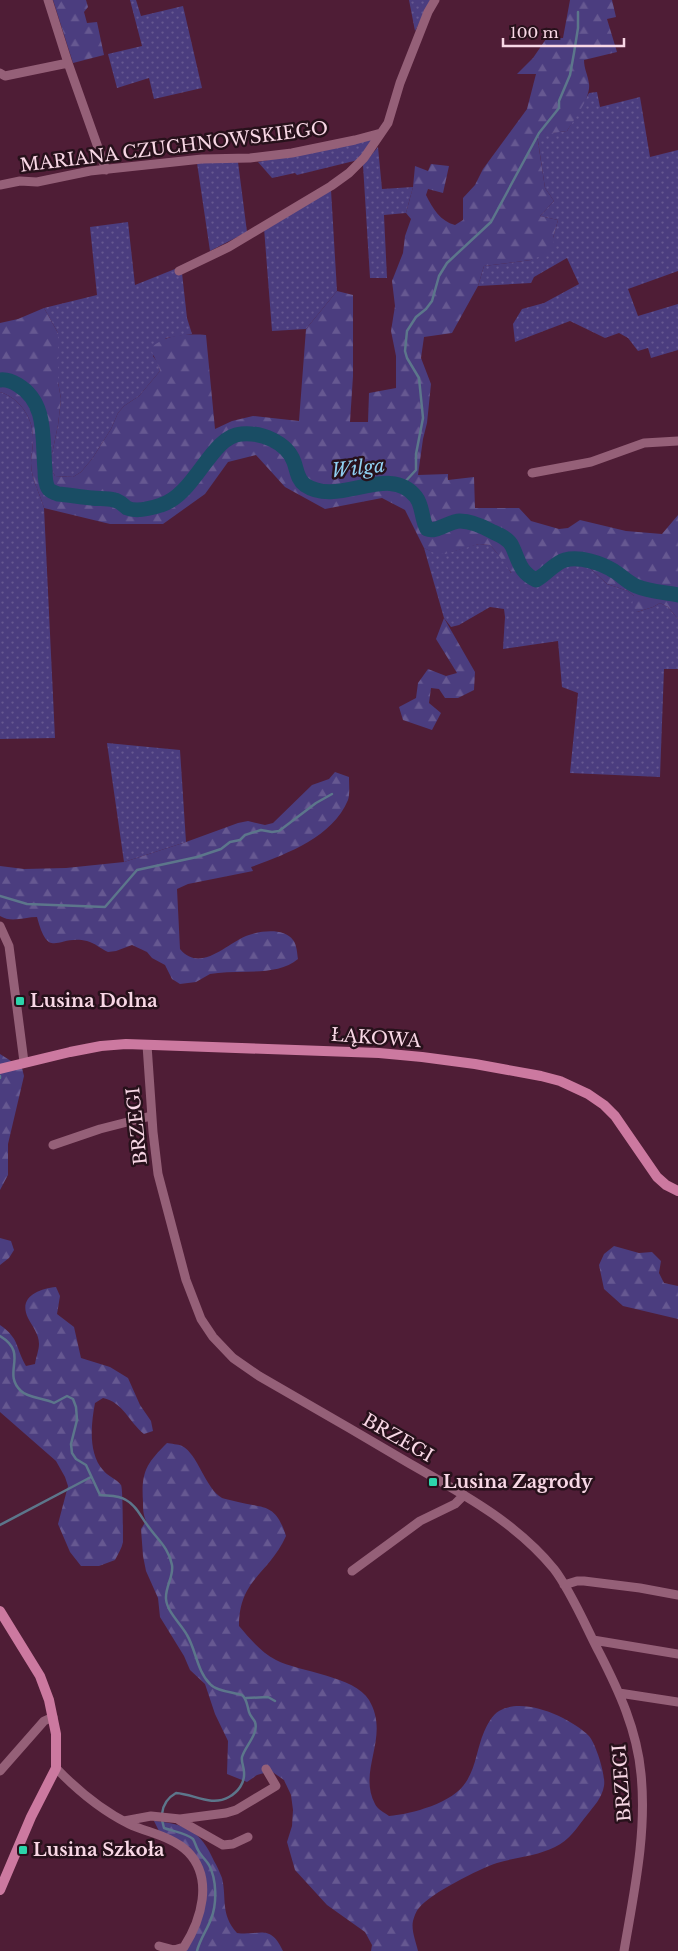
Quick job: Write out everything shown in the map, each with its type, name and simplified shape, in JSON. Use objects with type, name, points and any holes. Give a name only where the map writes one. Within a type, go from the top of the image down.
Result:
[{"type":"street","points":[[48,0],[106,170]]},
{"type":"street","points":[[179,272],[220,251],[349,174],[364,158],[388,123],[400,83],[428,12],[435,0]]},
{"type":"street","points":[[0,73],[5,76],[68,63]]},
{"type":"street","name":"MARIANA CZUCHNOWSKIEGO","points":[[0,185],[20,181],[37,182],[90,171],[202,159],[250,158],[292,153],[381,133]]},
{"type":"street","points":[[532,472],[591,462],[644,443],[678,441]]},
{"type":"street","points":[[0,926],[9,946],[24,1062]]},
{"type":"street","name":"ŁĄKOWA","points":[[2,1068],[101,1046],[147,1045],[409,1055],[509,1070],[560,1081],[588,1094],[604,1105],[615,1116],[657,1177],[666,1185],[678,1191]]},
{"type":"street","name":"BRZEGI","points":[[147,1045],[158,1174],[186,1280],[201,1319],[212,1337],[233,1358],[259,1376],[464,1495],[512,1528],[543,1556],[555,1571],[593,1640],[633,1727],[641,1773],[643,1822],[624,1951]]},
{"type":"street","points":[[53,1145],[100,1129],[152,1116]]},
{"type":"street","points":[[352,1571],[420,1521],[456,1504],[464,1495]]},
{"type":"street","points":[[564,1585],[584,1581],[678,1595]]},
{"type":"street","points":[[0,1611],[40,1676],[53,1717],[56,1734],[56,1768],[31,1817],[0,1890]]},
{"type":"street","points":[[593,1640],[678,1654]]},
{"type":"street","points":[[619,1693],[678,1702]]},
{"type":"street","points":[[0,1771],[44,1721],[53,1717]]},
{"type":"street","points":[[56,1768],[76,1789],[99,1806],[124,1820],[175,1843],[188,1851],[198,1865],[202,1881],[202,1908],[195,1930],[184,1948],[174,1950],[159,1946]]},
{"type":"street","points":[[124,1820],[140,1817],[167,1818],[226,1813],[273,1790],[276,1783],[266,1769]]},
{"type":"street","points":[[167,1818],[223,1845],[233,1844],[248,1837]]},
{"type":"green space","points":[[53,0],[86,0],[88,7],[84,12],[87,23],[97,22],[104,55],[73,63]]},
{"type":"green space","points":[[130,0],[136,0],[141,16],[183,6],[202,88],[154,99],[149,78],[117,88],[108,54],[142,46]]},
{"type":"green space","points":[[409,0],[431,0],[415,31]]},
{"type":"green space","points":[[570,0],[612,0],[616,17],[607,19],[617,52],[584,60],[589,89],[581,108],[567,131],[537,135],[545,188],[554,201],[540,216],[558,220],[553,238],[555,250],[531,260],[484,266],[478,286],[452,333],[424,337],[421,358],[431,384],[427,423],[418,475],[448,474],[448,480],[474,477],[475,508],[519,508],[531,521],[559,529],[568,528],[580,520],[626,531],[662,534],[678,515],[678,619],[668,607],[660,603],[637,612],[632,605],[634,596],[628,591],[607,584],[589,567],[578,564],[565,565],[548,581],[528,589],[512,574],[490,545],[479,544],[445,554],[434,553],[424,548],[405,510],[382,498],[325,509],[285,487],[256,455],[228,462],[205,494],[163,524],[110,524],[44,508],[31,469],[33,432],[31,424],[19,404],[14,399],[0,392],[0,323],[18,319],[44,308],[58,333],[58,382],[61,399],[51,459],[51,468],[55,476],[73,477],[81,472],[92,459],[111,429],[118,413],[124,406],[139,396],[160,371],[151,348],[170,337],[206,335],[215,429],[232,421],[253,416],[299,421],[306,329],[337,291],[353,295],[353,376],[350,422],[368,422],[369,393],[396,388],[396,356],[391,331],[395,306],[392,281],[403,253],[405,236],[411,219],[406,213],[413,187],[415,166],[428,171],[431,164],[449,166],[443,193],[428,189],[426,195],[434,210],[445,221],[455,225],[463,220],[463,198],[475,185],[483,169],[527,109],[536,74],[517,74],[533,58],[546,39],[563,38]]},
{"type":"green space","points":[[597,92],[600,107],[640,97],[650,157],[678,150],[678,271],[628,289],[638,316],[678,304],[678,350],[651,358],[648,348],[638,351],[628,338],[619,333],[605,338],[570,321],[515,342],[513,324],[522,309],[544,303],[579,284],[567,258],[534,277],[531,283],[478,286],[484,266],[531,260],[553,238],[558,220],[540,216],[554,201],[545,188],[537,134],[567,131],[589,93]]},
{"type":"green space","points":[[373,139],[358,160],[297,175],[295,173],[272,178],[258,162]]},
{"type":"green space","points":[[378,147],[382,189],[413,187],[406,213],[384,215],[387,278],[370,278],[363,165]]},
{"type":"green space","points":[[238,162],[247,232],[210,251],[197,163]]},
{"type":"green space","points":[[331,190],[337,291],[306,329],[272,331],[264,228]]},
{"type":"green space","points":[[128,222],[135,285],[175,269],[182,273],[187,318],[192,334],[166,338],[153,356],[158,363],[160,371],[139,396],[124,406],[118,413],[111,429],[92,459],[81,472],[73,477],[55,476],[51,468],[51,459],[61,399],[58,382],[58,333],[44,308],[97,295],[90,227]]},
{"type":"green space","points":[[0,392],[14,399],[24,410],[33,432],[31,469],[44,508],[55,738],[0,739]]},
{"type":"green space","points":[[479,544],[490,545],[505,562],[511,573],[557,572],[565,565],[578,564],[589,567],[607,584],[628,591],[634,596],[637,612],[660,603],[668,607],[678,619],[678,669],[664,669],[660,777],[570,773],[578,693],[562,687],[558,641],[503,649],[504,609],[490,607],[459,625],[451,627],[444,618],[424,548],[438,553],[445,553]]},
{"type":"green space","points":[[444,618],[475,672],[474,690],[458,698],[445,698],[439,689],[431,688],[429,703],[441,713],[432,730],[403,720],[399,707],[416,698],[418,683],[428,669],[446,676],[457,673],[436,639]]},
{"type":"green space","points":[[107,743],[180,750],[186,842],[124,862]]},
{"type":"green space","points":[[335,772],[349,777],[349,798],[341,813],[320,834],[293,850],[251,867],[253,871],[188,884],[177,889],[180,949],[188,956],[204,958],[213,955],[246,936],[271,931],[284,933],[289,936],[297,949],[298,959],[281,968],[210,974],[196,982],[180,984],[172,979],[165,965],[152,958],[147,952],[132,945],[108,952],[87,941],[77,940],[50,943],[41,931],[37,917],[9,919],[0,916],[0,866],[24,869],[66,868],[124,862],[238,823],[248,821],[265,825],[273,823],[312,785],[329,779]]},
{"type":"green space","points":[[0,1054],[22,1068],[24,1076],[8,1144],[8,1175],[0,1190]]},
{"type":"green space","points":[[0,1238],[11,1241],[14,1250],[9,1258],[0,1265]]},
{"type":"green space","points":[[614,1246],[639,1253],[652,1252],[661,1261],[659,1273],[664,1283],[678,1286],[678,1319],[623,1306],[604,1289],[599,1265],[604,1254]]},
{"type":"green space","points":[[56,1287],[60,1296],[57,1314],[74,1327],[81,1358],[110,1367],[128,1378],[140,1405],[151,1421],[153,1431],[144,1434],[121,1408],[110,1400],[103,1398],[95,1403],[92,1420],[92,1438],[95,1455],[105,1472],[121,1485],[123,1512],[123,1542],[121,1549],[115,1560],[99,1566],[81,1566],[70,1552],[58,1524],[68,1486],[56,1461],[0,1412],[0,1325],[14,1339],[26,1366],[35,1364],[39,1340],[28,1318],[26,1305],[31,1295]]},
{"type":"green space","points":[[167,1443],[180,1445],[188,1450],[211,1487],[222,1498],[267,1508],[277,1517],[282,1525],[286,1536],[279,1549],[249,1587],[240,1610],[239,1626],[261,1649],[276,1660],[352,1685],[369,1700],[375,1714],[377,1727],[371,1766],[370,1791],[376,1806],[381,1811],[389,1816],[409,1813],[431,1806],[452,1796],[466,1782],[472,1770],[488,1723],[496,1713],[509,1707],[534,1708],[559,1716],[581,1729],[589,1736],[595,1746],[603,1775],[603,1790],[597,1802],[573,1833],[565,1841],[548,1850],[497,1863],[479,1870],[434,1895],[417,1911],[413,1921],[413,1932],[418,1951],[371,1951],[372,1945],[365,1932],[327,1905],[295,1870],[287,1842],[292,1826],[293,1810],[291,1795],[284,1780],[271,1771],[257,1775],[247,1782],[227,1774],[228,1741],[215,1714],[205,1684],[190,1670],[184,1656],[160,1617],[158,1598],[146,1571],[143,1556],[141,1529],[146,1521],[143,1507],[144,1476],[154,1457]]},
{"type":"green space","points":[[154,1821],[184,1827],[198,1836],[209,1851],[222,1878],[226,1913],[237,1933],[269,1934],[274,1937],[283,1951],[180,1951],[203,1903],[198,1864],[159,1831]]},
{"type":"waterway","points":[[402,485],[416,470],[416,454],[423,418],[419,378],[405,351],[407,331],[416,317],[432,301],[439,276],[447,263],[491,222],[539,133],[559,108],[559,101],[570,75],[578,28],[578,12]]},
{"type":"waterway","name":"Wilga","points":[[0,380],[18,385],[28,393],[34,402],[42,423],[46,484],[50,490],[58,494],[111,499],[118,501],[127,508],[135,510],[161,505],[173,499],[184,490],[211,455],[230,437],[241,434],[257,435],[272,440],[286,449],[291,455],[302,483],[318,491],[333,492],[378,484],[392,484],[405,487],[416,497],[420,504],[427,529],[431,530],[464,521],[507,539],[520,565],[530,577],[536,580],[561,562],[577,559],[603,565],[641,588],[678,595]]},
{"type":"waterway","points":[[0,896],[27,904],[105,907],[137,870],[197,857],[221,849],[230,842],[240,840],[245,835],[261,830],[279,831],[316,803],[332,794]]},
{"type":"waterway","points":[[0,1336],[9,1343],[13,1350],[15,1356],[14,1377],[21,1391],[54,1403],[67,1396],[73,1399],[77,1420],[71,1444],[72,1453],[76,1459],[86,1465],[100,1495],[120,1497],[130,1502],[165,1549],[172,1565],[172,1573],[166,1595],[167,1604],[187,1635],[202,1673],[210,1684],[216,1688],[242,1695],[246,1700],[249,1713],[255,1722],[255,1731],[242,1757],[243,1780],[235,1793],[216,1801],[176,1793],[166,1802],[162,1814]]},
{"type":"waterway","points":[[0,1525],[91,1477]]},
{"type":"waterway","points":[[246,1698],[268,1697],[275,1701]]},
{"type":"waterway","points":[[162,1820],[164,1828],[193,1839],[199,1852],[209,1865],[214,1878],[215,1899],[213,1913],[197,1951]]},
{"type":"place","name":"Lusina Dolna","points":[[20,1001]]},
{"type":"place","name":"Lusina Zagrody","points":[[433,1482]]},
{"type":"place","name":"Lusina Szkoła","points":[[23,1850]]}]
